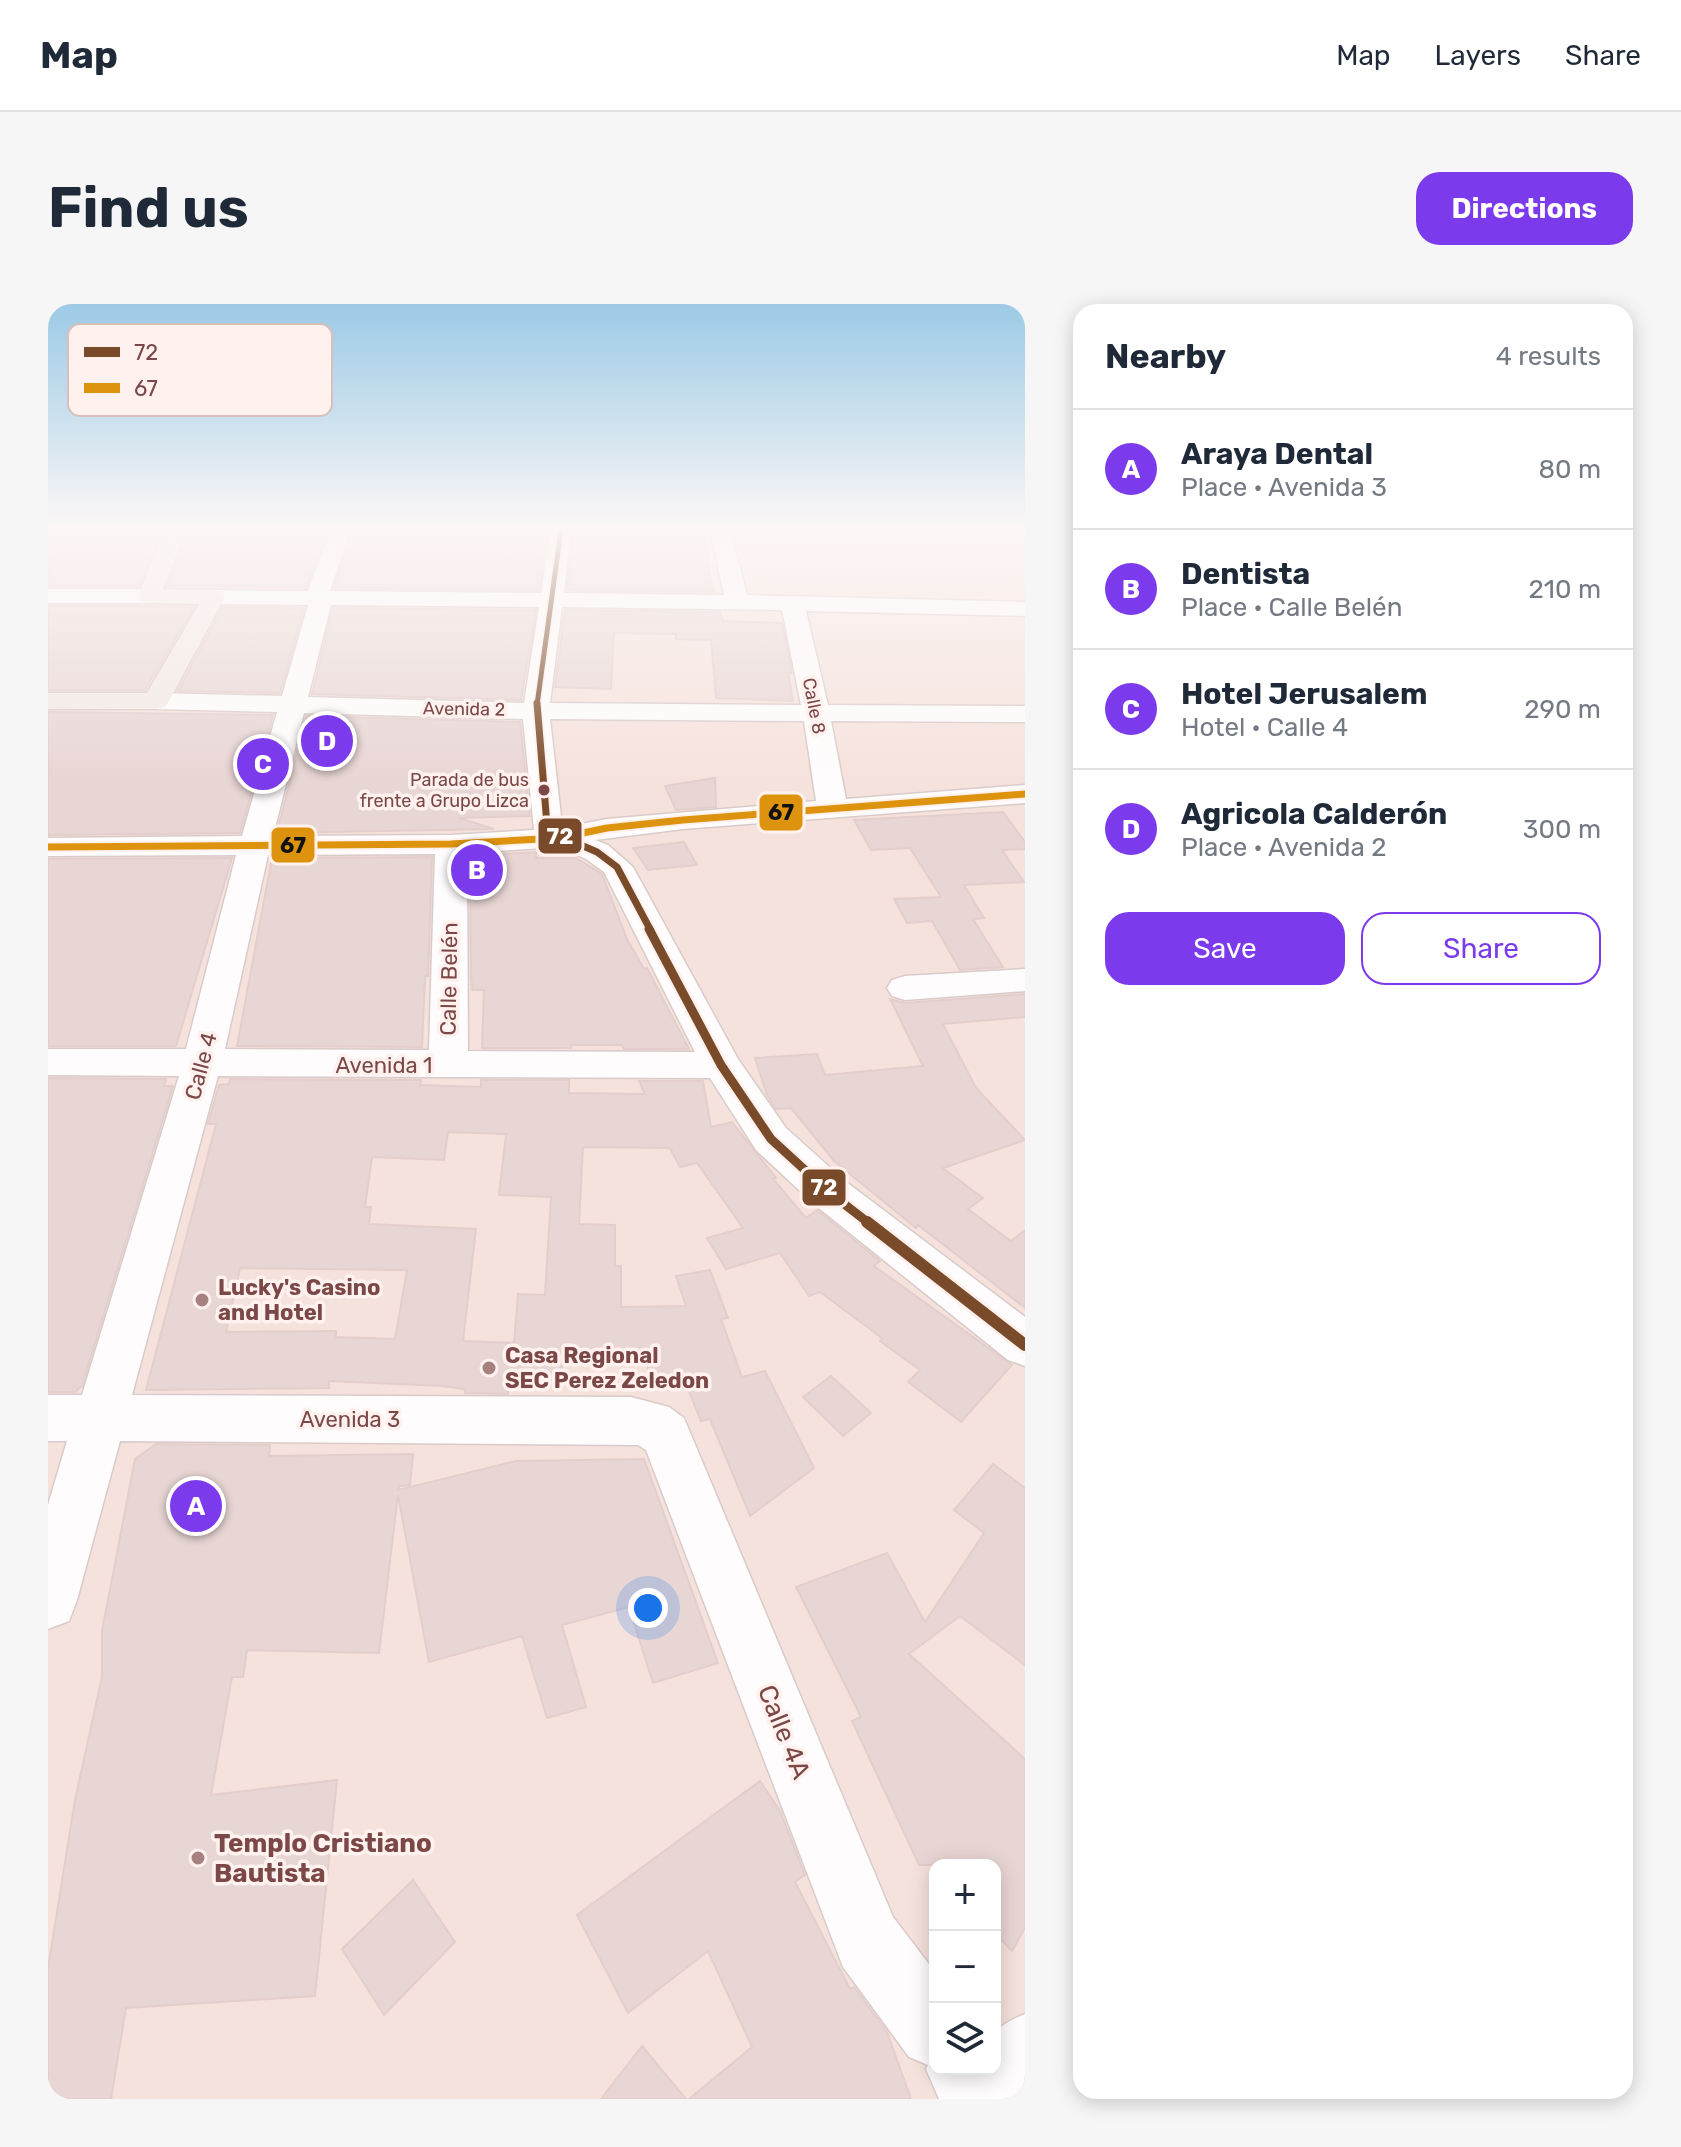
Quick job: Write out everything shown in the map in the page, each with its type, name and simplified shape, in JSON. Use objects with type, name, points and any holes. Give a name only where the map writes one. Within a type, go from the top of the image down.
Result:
[{"type":"main road","points":[[156,701],[205,614]]},
{"type":"main road","name":"Avenida 2","points":[[48,701],[156,701]]},
{"type":"street","name":"Calle 4","points":[[48,1600],[202,1064],[254,848],[317,614]]},
{"type":"street","points":[[551,614],[536,711],[547,825],[559,838],[597,852],[617,867],[721,1065],[771,1139],[830,1193],[1025,1345]]},
{"type":"street","name":"Calle 8","points":[[795,614],[832,807]]},
{"type":"street","name":"Avenida 2","points":[[156,701],[536,711],[1025,714]]},
{"type":"street","points":[[48,847],[254,848],[451,844],[559,838],[668,821],[1025,794]]},
{"type":"street","name":"Calle Belén","points":[[448,1065],[451,844]]},
{"type":"street","points":[[905,988],[1025,980]]},
{"type":"street","name":"Avenida 1","points":[[48,1062],[721,1065]]},
{"type":"street","name":"Avenida 3","points":[[48,1418],[631,1420],[651,1424]]},
{"type":"street","name":"Calle 4A","points":[[651,1424],[666,1435],[868,1942],[929,2023]]},
{"type":"street","points":[[998,2099],[1025,2051]]},
{"type":"street","points":[[968,2075],[986,2099]]},
{"type":"shaded area","points":[[48,614],[1025,614],[1025,2099],[48,2099]]},
{"type":"building","points":[[48,614],[190,614],[145,690],[48,690]]},
{"type":"building","points":[[219,614],[302,614],[280,693],[178,691]]},
{"type":"building","points":[[332,614],[535,614],[521,700],[312,694]]},
{"type":"building","points":[[565,614],[721,614],[723,621],[782,623],[792,673],[788,673],[793,701],[716,698],[711,640],[676,639],[676,634],[614,633],[611,689],[555,687]]},
{"type":"building","points":[[48,712],[273,715],[240,833],[48,835]]},
{"type":"building","points":[[306,716],[520,722],[530,816],[459,818],[494,829],[277,833]]},
{"type":"building","points":[[715,778],[716,807],[676,810],[665,786]]},
{"type":"building","points":[[1003,812],[1025,842],[1025,849],[1002,850],[1024,882],[964,885],[984,918],[973,919],[1003,967],[960,970],[932,921],[907,923],[894,899],[941,897],[910,848],[871,850],[854,820]]},
{"type":"building","points":[[684,842],[697,865],[648,870],[633,848]]},
{"type":"building","points":[[536,852],[536,858],[576,858],[602,874],[627,939],[644,969],[647,968],[689,1049],[624,1049],[622,1045],[482,1048],[484,990],[472,990],[471,974],[470,856]]},
{"type":"building","points":[[432,857],[422,1047],[237,1046],[272,858]]},
{"type":"building","points":[[232,858],[176,1046],[48,1046],[48,859]]},
{"type":"building","points":[[1025,994],[1025,1017],[943,1024],[976,1088],[1025,1140],[943,1168],[983,1198],[968,1209],[1011,1241],[1025,1230],[1025,1308],[918,1225],[916,1228],[834,1161],[791,1108],[776,1109],[767,1095],[755,1058],[817,1054],[825,1075],[923,1066],[890,999],[905,1003]]},
{"type":"building","points":[[48,1078],[166,1079],[164,1086],[173,1086],[82,1386],[75,1392],[48,1392]]},
{"type":"building","points":[[230,1079],[421,1080],[420,1085],[481,1087],[481,1080],[569,1080],[569,1093],[645,1094],[639,1081],[703,1081],[711,1127],[732,1122],[806,1218],[817,1210],[880,1261],[874,1266],[1012,1365],[961,1422],[908,1382],[920,1370],[880,1341],[882,1338],[820,1292],[809,1296],[780,1253],[726,1269],[707,1238],[743,1228],[697,1163],[680,1167],[670,1148],[583,1147],[579,1224],[615,1225],[615,1266],[621,1266],[621,1307],[686,1306],[676,1276],[710,1270],[728,1318],[721,1319],[742,1377],[765,1371],[814,1468],[750,1516],[710,1419],[701,1421],[683,1377],[649,1377],[646,1351],[563,1348],[561,1386],[509,1384],[508,1394],[465,1393],[465,1389],[442,1386],[329,1381],[329,1388],[146,1390],[216,1124],[208,1124],[219,1085],[229,1084]],"holes":[[[448,1132],[506,1134],[499,1195],[551,1197],[545,1295],[518,1294],[514,1343],[463,1341],[476,1229],[369,1224],[371,1207],[365,1207],[372,1157],[444,1160]],[[240,1268],[407,1270],[395,1339],[336,1337],[336,1331],[226,1332]]]},
{"type":"building","points":[[831,1376],[871,1413],[843,1436],[803,1397]]},
{"type":"building","points":[[156,1444],[270,1445],[269,1456],[413,1454],[410,1485],[399,1486],[398,1490],[516,1461],[644,1459],[718,1663],[653,1683],[629,1607],[562,1625],[586,1707],[547,1718],[522,1636],[429,1662],[398,1495],[379,1653],[247,1650],[243,1677],[232,1677],[211,1795],[337,1780],[315,1996],[126,2008],[111,2099],[48,2099],[48,1968],[75,1800],[102,1677],[102,1631],[135,1459]]},
{"type":"building","points":[[993,1464],[1025,1488],[1025,1665],[960,1616],[909,1654],[1025,1759],[1025,1928],[1012,1951],[1001,1939],[1001,1859],[929,1859],[929,1865],[919,1865],[852,1721],[861,1717],[796,1587],[887,1553],[925,1622],[984,1533],[954,1510]]},
{"type":"building","points":[[760,1781],[780,1811],[805,1875],[795,1882],[850,1989],[854,1987],[887,2032],[911,2099],[689,2099],[752,2047],[708,1951],[628,2013],[577,1915]]},
{"type":"building","points":[[413,1880],[455,1942],[384,2015],[342,1949]]},
{"type":"building","points":[[642,2046],[686,2099],[601,2099]]},
{"type":"transit line","name":"72","points":[[549,614],[536,711],[547,825],[551,832],[597,852],[617,867],[721,1065],[771,1139],[830,1193],[1025,1345]]},
{"type":"transit line","name":"67","points":[[48,847],[451,844],[559,838],[607,828],[683,820],[1025,794]]},
{"type":"place","name":"Agricola Calderón","points":[[327,741]]},
{"type":"place","name":"Hotel Jerusalem","points":[[263,764]]},
{"type":"place","name":"Parada de bus frente a Grupo Lizca","points":[[544,790]]},
{"type":"place","name":"Dentista","points":[[477,870]]},
{"type":"place","name":"Lucky's Casino and Hotel","points":[[202,1300]]},
{"type":"place","name":"Casa Regional SEC Perez Zeledon","points":[[489,1368]]},
{"type":"place","name":"Araya Dental","points":[[196,1506]]},
{"type":"place","name":"Templo Cristiano Bautista","points":[[198,1858]]}]
